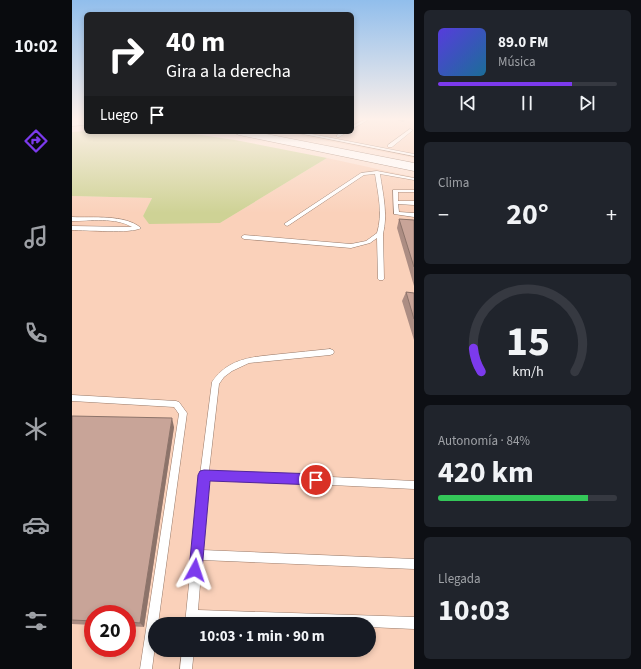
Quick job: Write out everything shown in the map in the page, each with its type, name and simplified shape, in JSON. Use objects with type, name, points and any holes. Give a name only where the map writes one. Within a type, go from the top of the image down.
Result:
[{"type":"main road","points":[[335,151],[414,167]]},
{"type":"lane","points":[[394,151],[414,155]]},
{"type":"lane","points":[[377,172],[381,198],[381,280]]},
{"type":"lane","points":[[288,224],[363,174],[377,172],[414,179]]},
{"type":"lane","points":[[414,191],[395,191],[396,213],[414,215]]},
{"type":"lane","points":[[396,202],[414,203]]},
{"type":"lane","points":[[72,219],[121,221],[132,223],[138,228],[72,228]]},
{"type":"lane","points":[[244,237],[351,246],[368,242],[380,234]]},
{"type":"lane","points":[[191,617],[204,475],[215,384],[220,376],[236,364],[249,360],[330,352]]},
{"type":"lane","points":[[72,398],[176,404],[183,413],[146,669]]},
{"type":"lane","points":[[204,475],[414,485]]},
{"type":"lane","points":[[197,555],[414,564]]},
{"type":"lane","points":[[376,622],[414,623]]},
{"type":"lane","points":[[186,669],[187,657]]},
{"type":"shaded area","points":[[380,151],[414,151],[414,158]]},
{"type":"shaded area","points":[[327,158],[414,177],[414,669],[72,669],[72,196],[152,198],[143,216],[149,223],[220,223]]},
{"type":"green space","points":[[72,151],[292,151],[327,158],[220,223],[149,224],[143,216],[152,198],[72,196]]},
{"type":"building","points":[[399,219],[414,220],[414,267]]},
{"type":"building","points":[[406,292],[414,293],[414,319]]},
{"type":"building","points":[[72,416],[172,418],[140,623],[136,623],[136,605],[84,605],[84,621],[72,620]]},
{"type":"route","points":[[195,570],[204,475],[316,480]]}]
